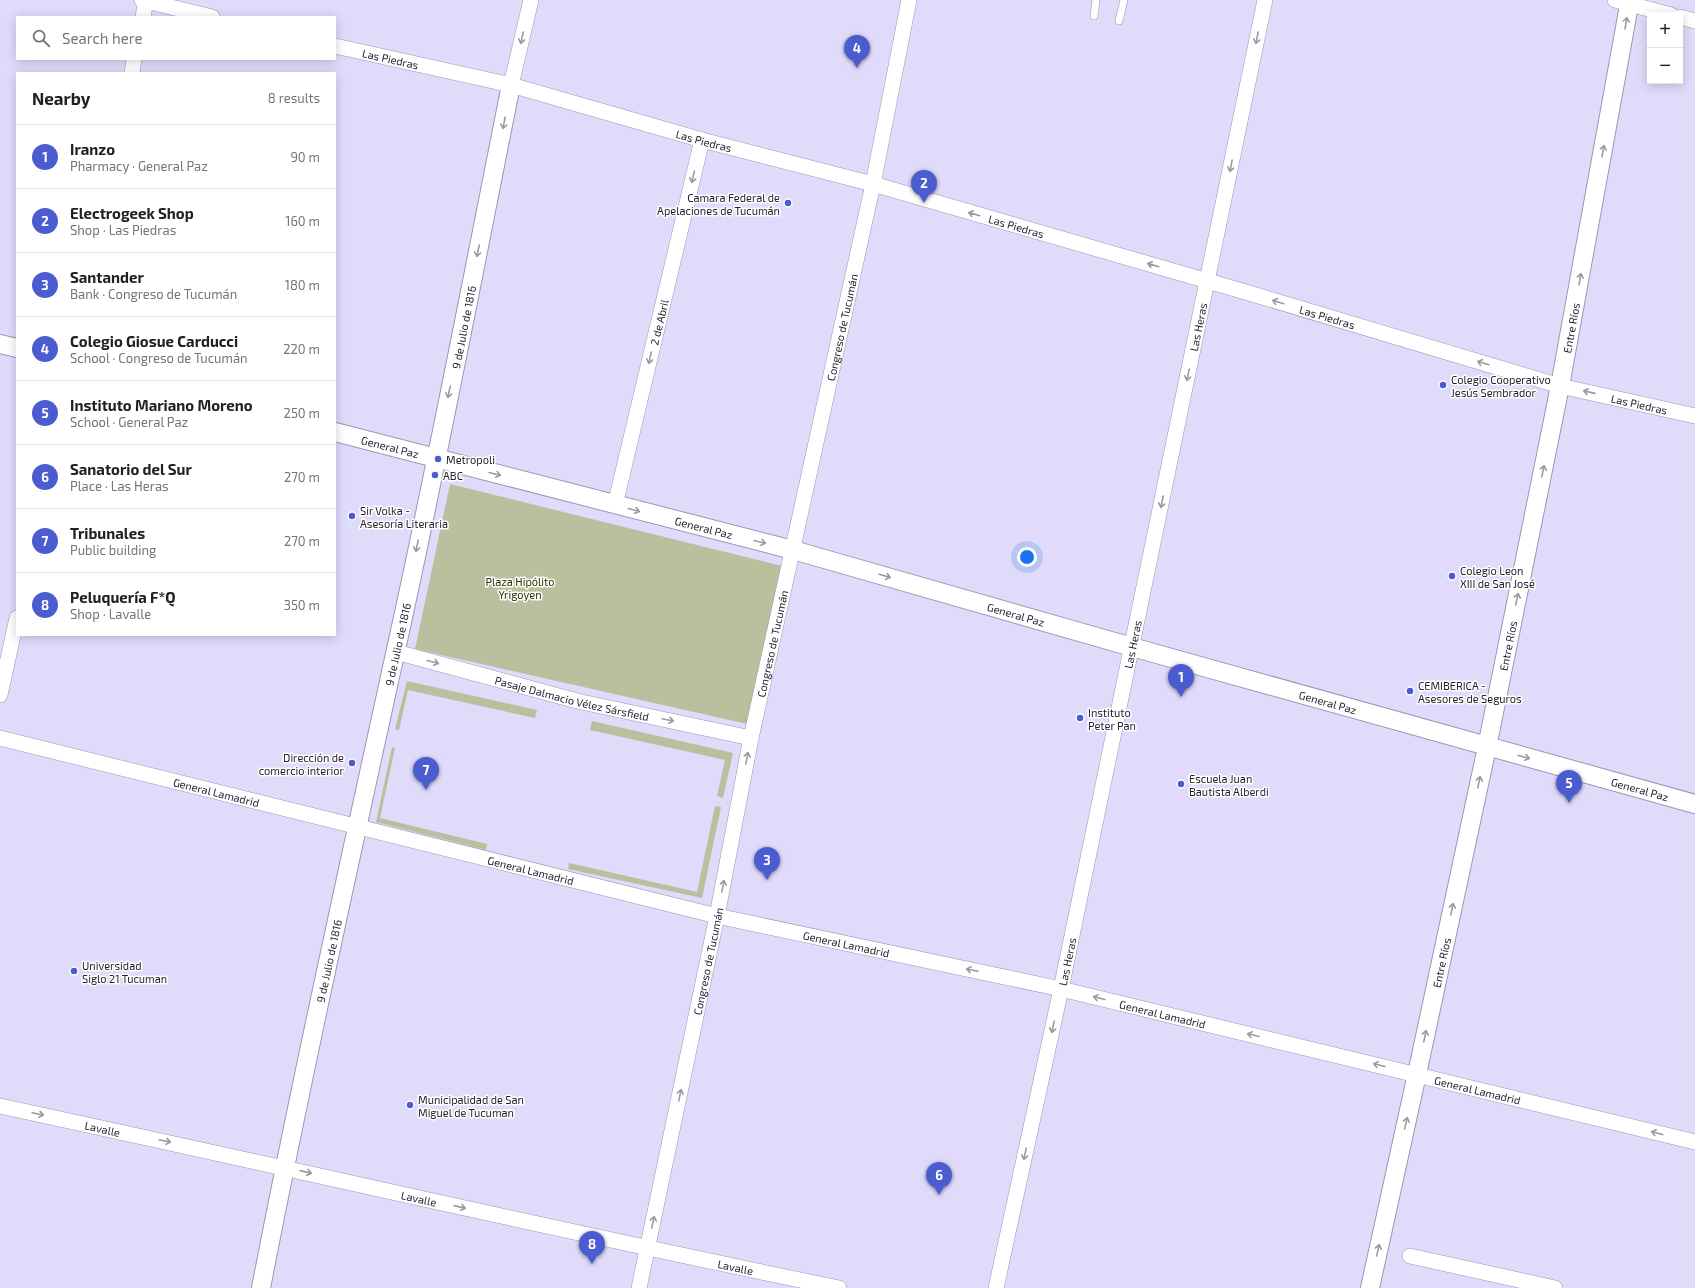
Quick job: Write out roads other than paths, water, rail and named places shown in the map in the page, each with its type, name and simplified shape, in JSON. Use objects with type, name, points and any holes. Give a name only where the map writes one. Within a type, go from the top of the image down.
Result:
[{"type":"street","points":[[143,16],[145,0],[208,16]]},
{"type":"street","name":"9 de Julio de 1816","points":[[260,1288],[284,1167],[396,652],[511,85],[531,0]]},
{"type":"street","name":"Congreso de Tucumán","points":[[639,1288],[718,916],[751,738],[874,184],[909,0]]},
{"type":"street","name":"Las Heras","points":[[996,1288],[1061,989],[1265,0]]},
{"type":"street","points":[[1625,1],[1661,12]]},
{"type":"street","name":"Entre Ríos","points":[[1370,1288],[1487,747],[1560,386],[1625,1]]},
{"type":"street","points":[[1683,18],[1695,22]]},
{"type":"street","name":"Las Piedras","points":[[336,46],[511,85],[702,140],[874,184],[1208,281],[1560,386],[1695,416]]},
{"type":"street","points":[[132,72],[134,60]]},
{"type":"street","name":"2 de Abril","points":[[615,505],[702,140]]},
{"type":"street","points":[[0,344],[16,348]]},
{"type":"street","name":"General Paz","points":[[336,432],[793,550],[1487,747],[1695,804]]},
{"type":"street","points":[[0,695],[16,623]]},
{"type":"street","name":"Pasaje Dalmacio Vélez Sársfield","points":[[396,652],[577,701],[751,738]]},
{"type":"street","name":"General Lamadrid","points":[[0,738],[718,916],[1061,989],[1695,1142]]},
{"type":"street","name":"Lavalle","points":[[0,1106],[284,1167],[647,1249],[839,1288]]},
{"type":"street","points":[[1410,1256],[1555,1288]]},
{"type":"lane","points":[[1094,16],[1096,0]]},
{"type":"lane","points":[[1119,21],[1124,0]]},
{"type":"place","name":"Colegio Giosue Carducci","points":[[857,68]]},
{"type":"place","name":"Camara Federal de Apelaciones de Tucumán","points":[[788,203]]},
{"type":"place","name":"Electrogeek Shop","points":[[924,203]]},
{"type":"place","name":"Colegio Cooperativo Jesús Sembrador","points":[[1443,385]]},
{"type":"place","name":"Metropoli","points":[[438,459]]},
{"type":"place","name":"ABC","points":[[435,475]]},
{"type":"place","name":"Sir Volka - Asesoría Literaria","points":[[352,516]]},
{"type":"place","name":"Colegio Leon XIII de San José","points":[[1452,576]]},
{"type":"place","name":"CEMIBERICA - Asesores de Seguros","points":[[1410,691]]},
{"type":"place","name":"Iranzo","points":[[1181,697]]},
{"type":"place","name":"Instituto Peter Pan","points":[[1080,718]]},
{"type":"place","name":"Dirección de comercio interior","points":[[352,763]]},
{"type":"place","name":"Escuela Juan Bautista Alberdi","points":[[1181,784]]},
{"type":"place","name":"Tribunales","points":[[426,790]]},
{"type":"place","name":"Instituto Mariano Moreno","points":[[1569,803]]},
{"type":"place","name":"Santander","points":[[767,880]]},
{"type":"place","name":"Universidad Siglo 21 Tucuman","points":[[74,971]]},
{"type":"place","name":"Municipalidad de San Miguel de Tucuman","points":[[410,1105]]},
{"type":"place","name":"Sanatorio del Sur","points":[[939,1195]]},
{"type":"place","name":"Peluquería F*Q","points":[[592,1264]]},
{"type":"park label","name":"Plaza Hipólito Yrigoyen","points":[[520,587]]}]
